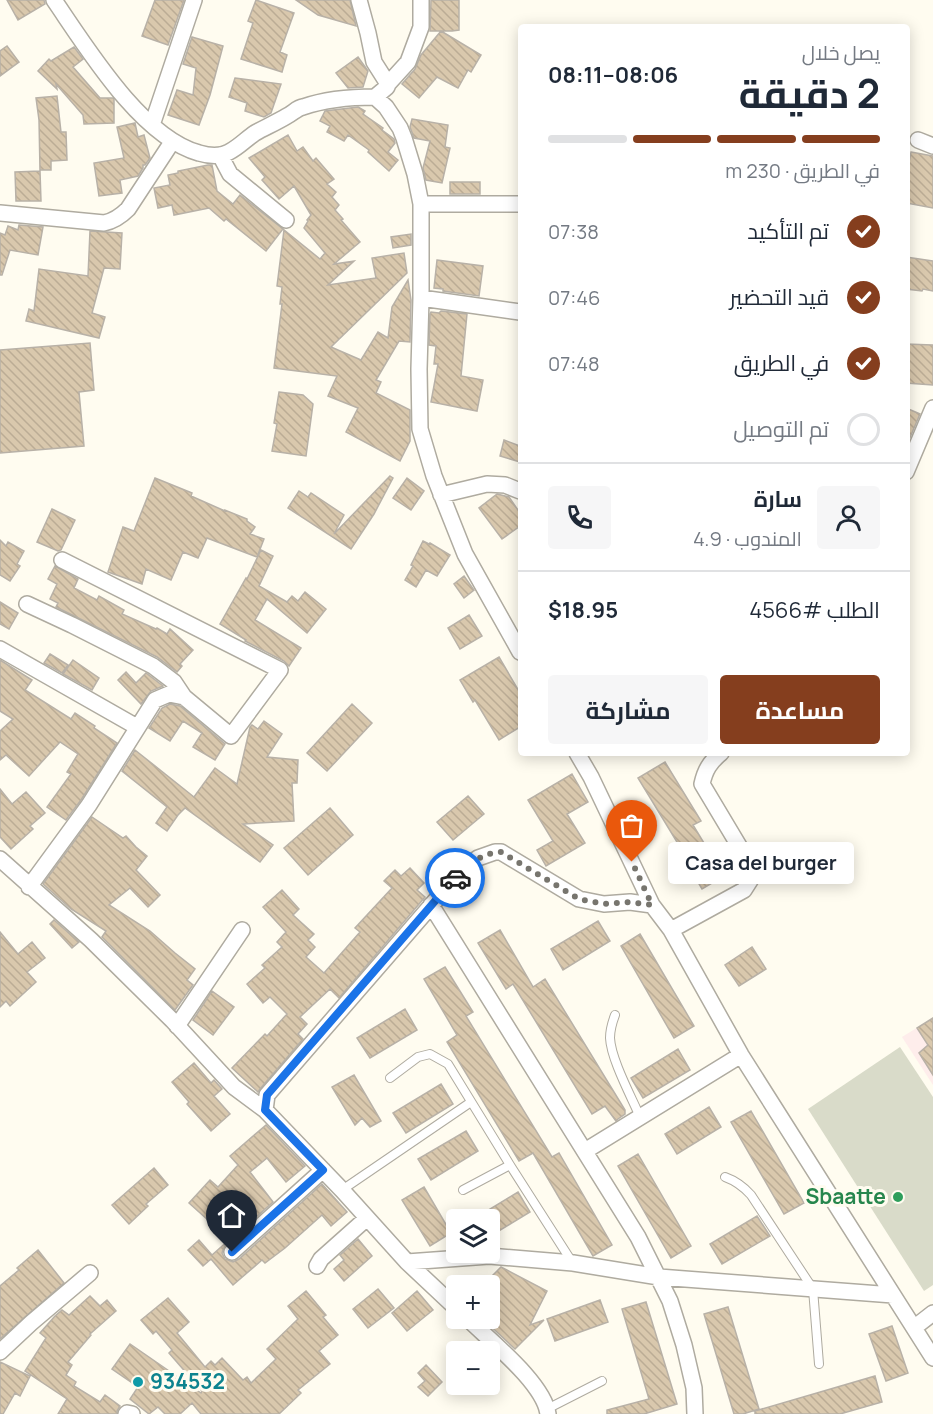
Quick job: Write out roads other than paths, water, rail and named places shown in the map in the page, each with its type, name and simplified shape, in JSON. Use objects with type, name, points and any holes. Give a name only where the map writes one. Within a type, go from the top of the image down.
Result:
[{"type":"street","points":[[54,0],[96,60],[126,98],[152,125],[172,142],[208,156],[229,152],[300,107],[348,97],[375,97],[387,87],[408,62],[420,27],[421,0]]},
{"type":"street","points":[[152,125],[194,0]]},
{"type":"street","points":[[359,0],[374,62],[388,84]]},
{"type":"street","points":[[375,97],[386,107],[400,128],[415,174],[420,204],[420,429],[434,476],[465,554],[518,648]]},
{"type":"street","points":[[918,140],[933,146]]},
{"type":"street","points":[[0,213],[104,223],[113,221],[128,209],[172,142]]},
{"type":"street","points":[[220,155],[230,174],[286,220]]},
{"type":"street","points":[[420,204],[518,204]]},
{"type":"street","points":[[421,298],[518,312]]},
{"type":"street","points":[[910,463],[933,408]]},
{"type":"street","points":[[441,495],[487,484],[505,485],[518,489]]},
{"type":"street","points":[[27,604],[167,675],[184,698],[231,736],[280,670],[62,560]]},
{"type":"street","points":[[0,649],[137,727]]},
{"type":"street","points":[[30,887],[89,805],[155,700],[169,694],[184,698]]},
{"type":"street","points":[[580,756],[652,905],[671,930],[741,1055],[933,1358]]},
{"type":"street","points":[[671,930],[744,890],[751,879],[751,866],[702,784],[712,760],[717,756]]},
{"type":"street","points":[[265,1110],[267,1095],[462,870],[478,858],[501,852],[579,899],[604,904],[630,902],[652,905]]},
{"type":"street","points":[[0,859],[91,940],[234,1087],[265,1110],[407,1262],[446,1299]]},
{"type":"street","points":[[431,905],[638,1237],[659,1277],[670,1301],[684,1345],[694,1388],[695,1414]]},
{"type":"street","points":[[177,1026],[242,930]]},
{"type":"street","points":[[585,1151],[741,1055]]},
{"type":"street","points":[[232,1252],[323,1170]]},
{"type":"street","points":[[317,1266],[321,1259],[367,1218]]},
{"type":"street","points":[[407,1262],[489,1256],[573,1263],[659,1277],[892,1294]]},
{"type":"street","points":[[0,1352],[90,1274]]},
{"type":"street","points":[[915,1327],[933,1313]]},
{"type":"street","points":[[478,1329],[536,1386],[547,1411]]},
{"type":"street","points":[[126,1414],[132,1414]]},
{"type":"lane","points":[[615,1015],[610,1027],[612,1051],[640,1117]]},
{"type":"lane","points":[[390,1078],[418,1057],[430,1054],[448,1064],[573,1263]]},
{"type":"lane","points":[[342,1190],[471,1102]]},
{"type":"lane","points":[[463,1190],[510,1165]]},
{"type":"lane","points":[[724,1177],[734,1180],[751,1195],[813,1289],[819,1364]]},
{"type":"lane","points":[[547,1411],[602,1381]]},
{"type":"place","name":"Casa del burger","points":[[632,862]]},
{"type":"place","name":"Sbaatte","points":[[898,1197]]},
{"type":"place","name":"934532","points":[[138,1382]]}]
